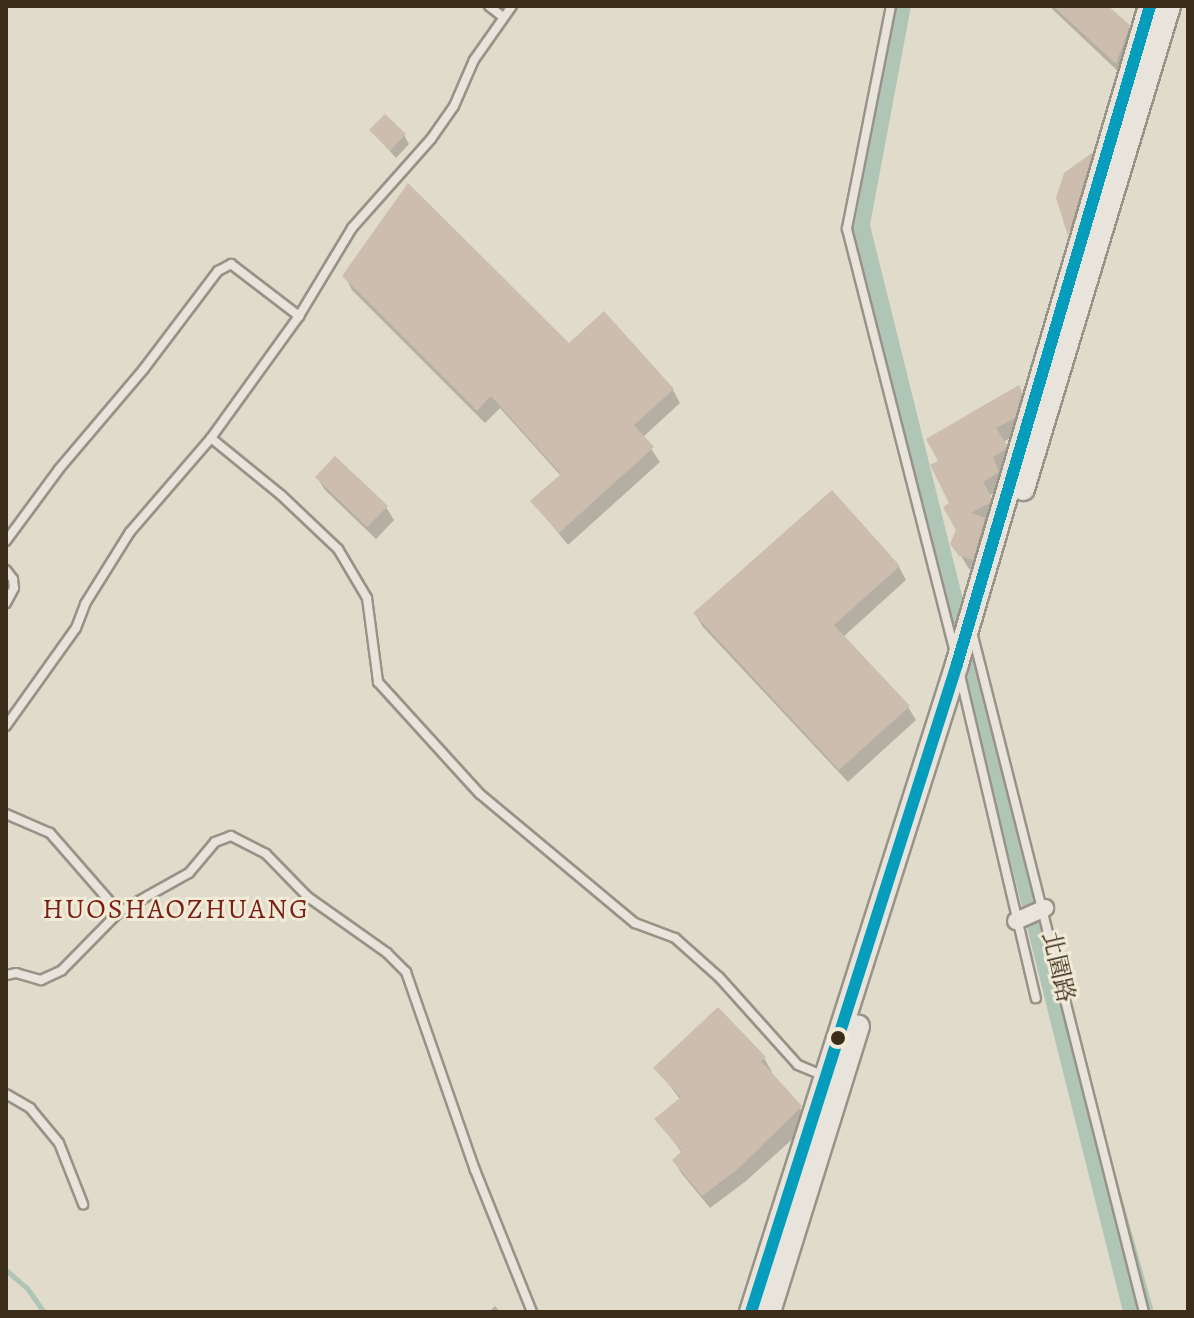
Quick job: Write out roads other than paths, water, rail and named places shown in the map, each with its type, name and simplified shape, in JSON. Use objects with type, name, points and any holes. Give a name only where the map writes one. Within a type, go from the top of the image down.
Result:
[{"type":"main road","points":[[885,918],[964,693],[968,647],[1150,6]]},
{"type":"main road","points":[[751,1312],[833,1079],[885,918],[1169,6]]},
{"type":"main road","points":[[769,1312],[833,1079]]},
{"type":"street","points":[[1016,921],[1045,908]]},
{"type":"lane","points":[[489,6],[503,17]]},
{"type":"lane","points":[[6,726],[76,628],[85,604],[130,532],[211,438],[299,316],[352,228],[431,139],[454,106],[474,60],[512,6]]},
{"type":"lane","name":"北園路","points":[[891,6],[847,229],[1045,908],[1102,1153],[1144,1312]]},
{"type":"lane","points":[[6,541],[59,469],[143,370],[218,271],[231,264],[299,316]]},
{"type":"lane","points":[[211,438],[281,495],[338,549],[367,598],[378,682],[470,783],[635,923],[675,938],[719,977],[798,1065],[833,1079]]},
{"type":"lane","points":[[6,570],[13,579],[14,588],[6,603]]},
{"type":"lane","points":[[964,693],[1036,998]]},
{"type":"lane","points":[[6,814],[50,833],[119,912]]},
{"type":"lane","points":[[6,975],[16,973],[41,980],[62,970],[119,912],[189,873],[215,842],[231,836],[266,854],[308,897],[387,953],[406,972],[475,1170],[532,1312]]},
{"type":"lane","points":[[6,1094],[30,1108],[59,1143],[83,1204]]},
{"type":"waterway","points":[[6,1270],[27,1288],[44,1312]]},
{"type":"district","name":"HUOSHAOZHUANG","points":[[176,909]]}]
